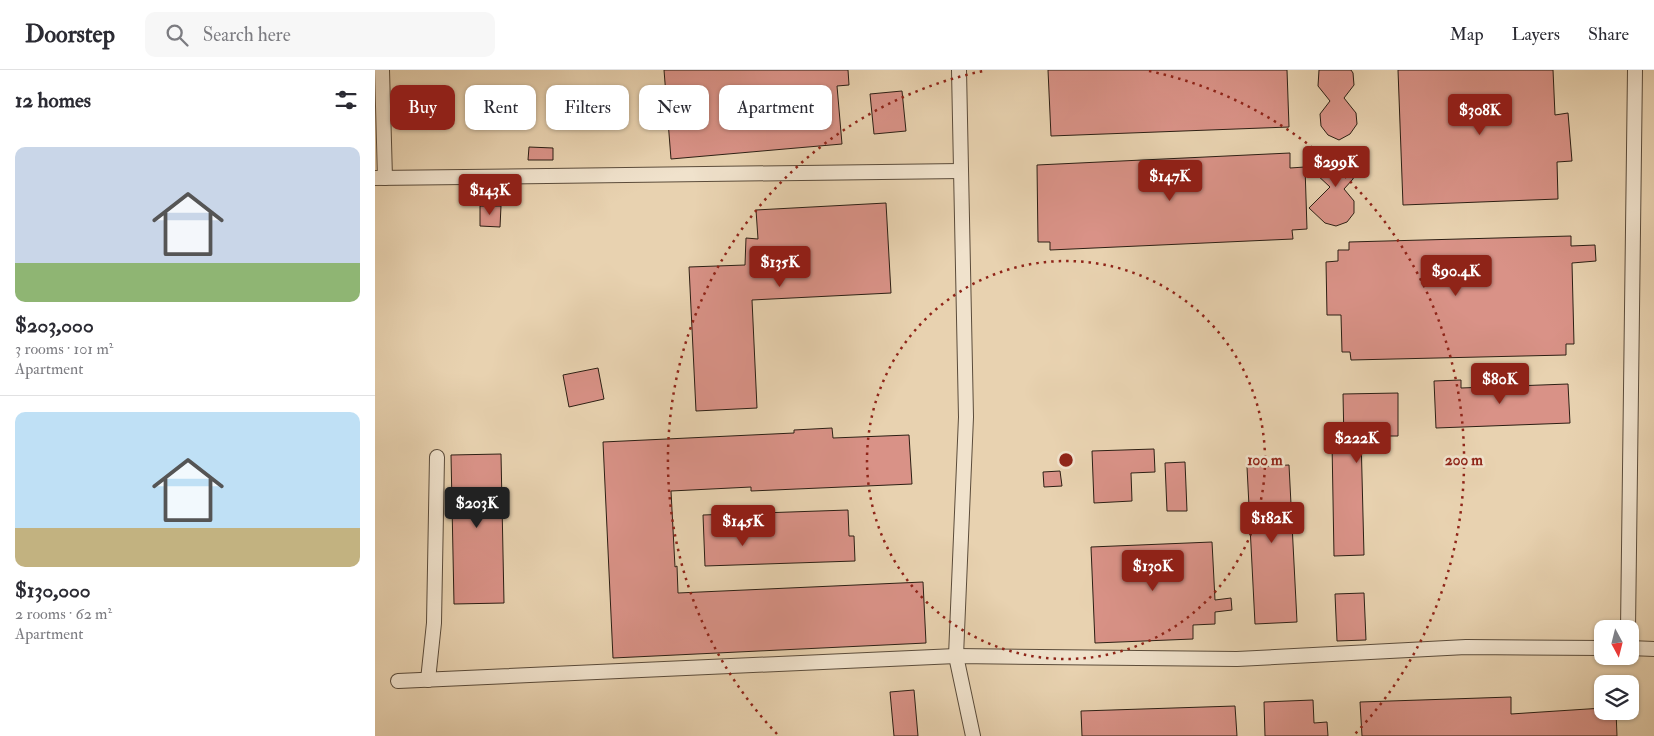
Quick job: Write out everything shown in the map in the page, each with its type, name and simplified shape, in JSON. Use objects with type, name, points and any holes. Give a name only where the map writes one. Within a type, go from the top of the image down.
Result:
[{"type":"street","points":[[382,70],[380,178],[961,172]]},
{"type":"street","points":[[959,70],[966,417],[956,656],[973,736]]},
{"type":"street","points":[[1628,620],[1635,70]]},
{"type":"street","points":[[428,680],[434,623],[437,457]]},
{"type":"street","points":[[398,681],[956,656],[1237,659],[1466,647],[1594,648]]},
{"type":"street","points":[[1639,648],[1654,649]]},
{"type":"building","points":[[664,70],[848,70],[849,85],[837,86],[842,144],[671,159],[669,130],[709,130],[709,85],[665,85]]},
{"type":"building","points":[[1048,70],[1287,70],[1289,127],[1051,136]]},
{"type":"building","points":[[1319,70],[1351,70],[1353,73],[1354,85],[1344,98],[1356,113],[1357,124],[1350,134],[1339,140],[1328,135],[1321,126],[1320,114],[1330,101],[1318,86]]},
{"type":"building","points":[[1398,70],[1553,70],[1555,115],[1568,113],[1572,161],[1557,162],[1558,199],[1403,205]]},
{"type":"building","points":[[902,91],[906,131],[874,134],[870,94]]},
{"type":"building","points":[[529,147],[553,148],[553,160],[528,160]]},
{"type":"building","points":[[1336,147],[1353,157],[1356,168],[1353,179],[1344,189],[1354,201],[1354,213],[1347,222],[1336,226],[1325,223],[1309,208],[1330,187],[1315,173],[1322,158]]},
{"type":"building","points":[[1290,153],[1290,168],[1305,167],[1307,229],[1292,230],[1293,239],[1050,250],[1050,242],[1038,242],[1037,165]]},
{"type":"building","points":[[886,203],[891,293],[752,300],[757,408],[696,411],[689,267],[745,265],[746,238],[758,239],[756,210]]},
{"type":"building","points":[[480,206],[501,206],[500,227],[480,226]]},
{"type":"building","points":[[1571,236],[1571,246],[1595,245],[1596,261],[1572,263],[1574,344],[1566,344],[1566,355],[1351,360],[1350,352],[1342,352],[1341,315],[1327,315],[1326,262],[1338,261],[1338,250],[1349,250],[1349,242]]},
{"type":"building","points":[[598,368],[604,399],[569,407],[563,375]]},
{"type":"building","points":[[1461,380],[1461,388],[1568,384],[1570,423],[1436,428],[1434,381]]},
{"type":"building","points":[[1398,393],[1398,436],[1361,436],[1364,555],[1334,556],[1332,442],[1344,442],[1343,394]]},
{"type":"building","points":[[832,428],[833,438],[909,435],[912,484],[751,491],[751,487],[671,491],[678,593],[923,582],[926,643],[613,658],[603,442],[794,433],[794,430]]},
{"type":"building","points":[[1154,449],[1155,472],[1131,473],[1132,501],[1094,503],[1092,451]]},
{"type":"building","points":[[501,454],[504,603],[454,604],[451,455]]},
{"type":"building","points":[[1185,462],[1187,511],[1167,511],[1165,463]]},
{"type":"building","points":[[1289,465],[1297,622],[1255,624],[1247,467]]},
{"type":"building","points":[[1060,471],[1062,486],[1044,487],[1043,472]]},
{"type":"building","points":[[848,510],[849,536],[854,536],[855,561],[705,566],[703,515]]},
{"type":"building","points":[[1212,542],[1215,600],[1231,598],[1232,610],[1215,612],[1215,624],[1193,625],[1193,639],[1095,643],[1091,547]]},
{"type":"building","points":[[1364,593],[1366,640],[1337,641],[1335,594]]},
{"type":"building","points":[[914,690],[918,736],[894,736],[890,692]]},
{"type":"building","points":[[1511,697],[1511,714],[1594,709],[1594,720],[1616,720],[1617,736],[1362,736],[1360,702]]},
{"type":"building","points":[[1313,700],[1314,723],[1327,722],[1328,736],[1265,736],[1264,702]]},
{"type":"building","points":[[1235,706],[1237,736],[1082,736],[1081,711]]}]
